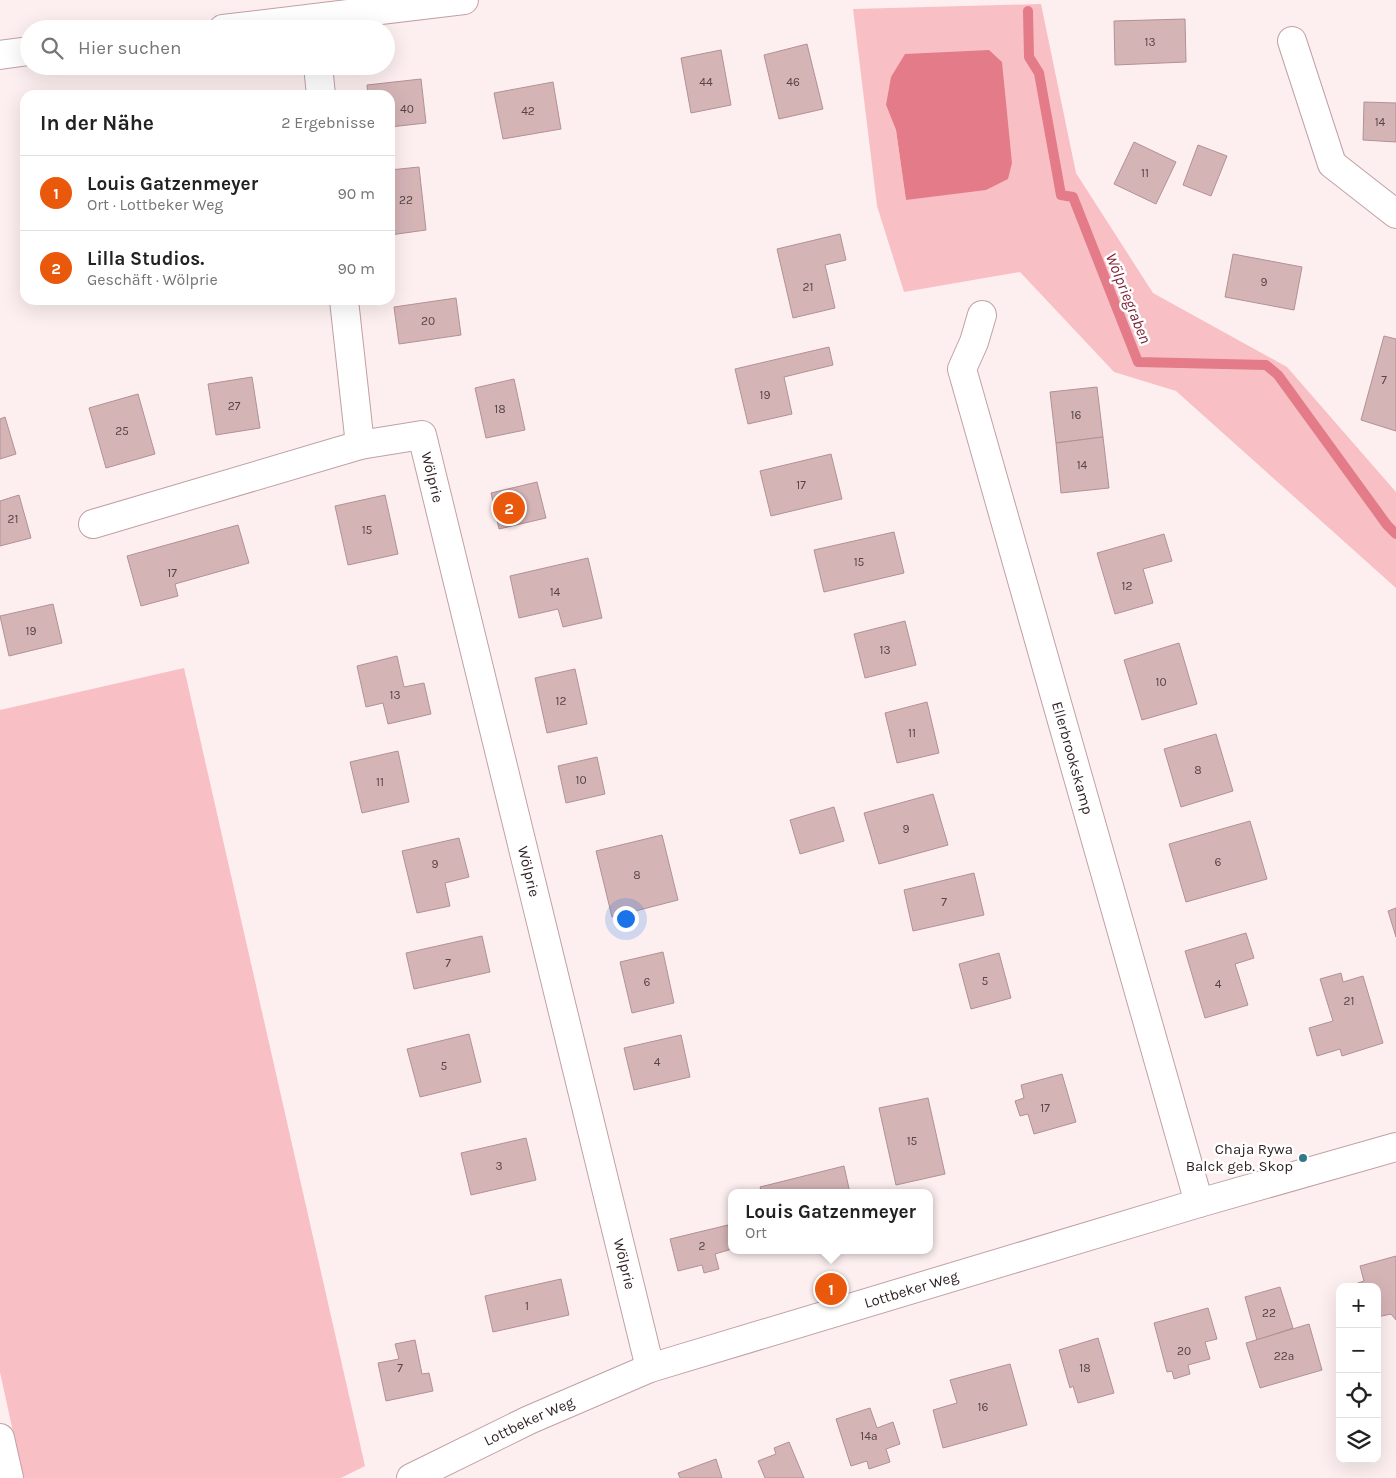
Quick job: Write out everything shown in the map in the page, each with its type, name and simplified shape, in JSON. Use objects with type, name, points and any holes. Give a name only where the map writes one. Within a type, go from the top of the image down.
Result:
[{"type":"street","points":[[338,20],[464,0]]},
{"type":"street","points":[[1292,41],[1332,164],[1396,214]]},
{"type":"street","points":[[0,55],[20,53]]},
{"type":"street","points":[[319,75],[320,90]]},
{"type":"street","points":[[345,305],[360,445]]},
{"type":"street","name":"Ellerbrookskamp","points":[[982,315],[974,342],[962,369],[1199,1203]]},
{"type":"street","name":"Wölprie","points":[[93,524],[360,445],[422,435],[650,1368]]},
{"type":"street","name":"Lottbeker Weg","points":[[411,1478],[529,1420],[650,1368],[1199,1203],[1396,1147]]},
{"type":"street","points":[[0,1438],[9,1478]]},
{"type":"shaded area","points":[[1041,4],[1076,173],[1153,293],[1287,367],[1396,492],[1396,588],[1176,391],[1114,372],[1020,272],[904,292],[877,206],[853,9]],"holes":[[[886,105],[1008,179],[906,200],[896,130]]]},
{"type":"shaded area","points":[[989,50],[1002,62],[1012,163],[1008,179],[986,190],[906,200],[896,130],[886,105],[891,77],[905,54]]},
{"type":"shaded area","points":[[184,668],[365,1466],[341,1478],[23,1478],[0,1372],[0,710]]},
{"type":"building","points":[[1185,19],[1186,62],[1115,65],[1114,21]]},
{"type":"building","points":[[807,44],[823,109],[779,119],[764,55]]},
{"type":"building","points":[[721,50],[731,105],[691,113],[681,58]]},
{"type":"building","points":[[421,79],[426,123],[395,126],[395,90],[368,90],[367,85]]},
{"type":"building","points":[[553,82],[561,129],[503,139],[494,93]]},
{"type":"building","points":[[1364,102],[1396,103],[1396,142],[1363,140]]},
{"type":"building","points":[[1134,142],[1176,162],[1156,204],[1114,184]]},
{"type":"building","points":[[1198,145],[1227,156],[1211,196],[1183,185]]},
{"type":"building","points":[[419,167],[426,230],[395,234],[395,169]]},
{"type":"building","points":[[840,234],[846,260],[825,265],[835,308],[793,318],[777,249]]},
{"type":"building","points":[[1233,254],[1302,267],[1294,310],[1225,297]]},
{"type":"building","points":[[456,298],[461,335],[399,344],[394,307]]},
{"type":"building","points":[[1384,336],[1396,339],[1396,431],[1361,420]]},
{"type":"building","points":[[829,347],[833,365],[784,377],[792,414],[748,424],[735,369]]},
{"type":"building","points":[[252,377],[260,428],[216,435],[208,384]]},
{"type":"building","points":[[514,379],[525,430],[486,438],[475,388]]},
{"type":"building","points":[[1097,387],[1103,437],[1056,443],[1050,392]]},
{"type":"building","points":[[138,394],[155,454],[106,468],[89,408]]},
{"type":"building","points":[[5,417],[16,454],[0,459],[0,419]]},
{"type":"building","points":[[1103,437],[1109,488],[1061,493],[1056,443]]},
{"type":"building","points":[[831,454],[842,499],[771,516],[760,471]]},
{"type":"building","points":[[537,482],[546,518],[499,529],[491,493]]},
{"type":"building","points":[[19,495],[31,538],[0,546],[0,501]]},
{"type":"building","points":[[385,495],[398,554],[348,565],[335,506]]},
{"type":"building","points":[[238,525],[249,563],[175,584],[178,596],[141,606],[127,556]]},
{"type":"building","points":[[894,532],[904,573],[824,592],[814,550]]},
{"type":"building","points":[[1164,534],[1172,561],[1143,569],[1153,603],[1115,614],[1097,553]]},
{"type":"building","points":[[588,558],[602,618],[563,627],[558,609],[519,618],[510,576]]},
{"type":"building","points":[[53,604],[62,643],[9,656],[0,616]]},
{"type":"building","points":[[905,621],[916,665],[865,678],[854,634]]},
{"type":"building","points":[[1179,643],[1197,704],[1142,720],[1124,660]]},
{"type":"building","points":[[397,656],[404,687],[424,683],[431,714],[388,724],[383,703],[366,707],[357,666]]},
{"type":"building","points":[[575,669],[587,724],[547,733],[535,678]]},
{"type":"building","points":[[927,702],[939,753],[897,763],[885,713]]},
{"type":"building","points":[[1216,734],[1233,791],[1181,807],[1164,749]]},
{"type":"building","points":[[398,751],[409,802],[362,813],[350,762]]},
{"type":"building","points":[[597,757],[605,794],[566,803],[558,766]]},
{"type":"building","points":[[933,794],[948,845],[879,864],[864,813]]},
{"type":"building","points":[[834,807],[844,841],[800,854],[790,820]]},
{"type":"building","points":[[1250,821],[1267,879],[1186,902],[1169,844]]},
{"type":"building","points":[[662,835],[678,900],[612,917],[596,851]]},
{"type":"building","points":[[459,838],[469,877],[445,883],[450,906],[417,913],[402,851]]},
{"type":"building","points":[[974,873],[984,915],[913,931],[904,890]]},
{"type":"building","points":[[1396,908],[1396,937],[1388,911]]},
{"type":"building","points":[[1246,933],[1254,958],[1235,964],[1248,1005],[1205,1018],[1185,951]]},
{"type":"building","points":[[482,936],[490,972],[414,989],[406,953]]},
{"type":"building","points":[[663,952],[674,1003],[632,1013],[620,962]]},
{"type":"building","points":[[999,953],[1011,998],[971,1009],[959,964]]},
{"type":"building","points":[[1341,973],[1343,982],[1363,976],[1383,1043],[1342,1056],[1340,1049],[1317,1056],[1309,1028],[1333,1021],[1320,979]]},
{"type":"building","points":[[469,1034],[481,1082],[420,1097],[407,1049]]},
{"type":"building","points":[[681,1035],[690,1077],[634,1090],[624,1048]]},
{"type":"building","points":[[1062,1074],[1076,1122],[1034,1134],[1028,1114],[1020,1116],[1015,1101],[1024,1098],[1021,1085]]},
{"type":"building","points":[[928,1098],[945,1174],[896,1185],[879,1108]]},
{"type":"building","points":[[526,1138],[536,1180],[471,1195],[461,1153]]},
{"type":"building","points":[[844,1166],[849,1189],[761,1189],[760,1187]]},
{"type":"building","points":[[728,1225],[728,1250],[715,1254],[719,1269],[704,1273],[702,1265],[678,1271],[670,1239]]},
{"type":"building","points":[[1396,1256],[1396,1320],[1391,1314],[1381,1316],[1381,1283],[1358,1283],[1364,1281],[1360,1266]]},
{"type":"building","points":[[561,1279],[569,1315],[493,1332],[485,1296]]},
{"type":"building","points":[[1280,1287],[1293,1328],[1257,1340],[1245,1297]]},
{"type":"building","points":[[1208,1308],[1217,1339],[1205,1342],[1210,1359],[1188,1365],[1190,1374],[1174,1379],[1172,1371],[1167,1372],[1154,1323]]},
{"type":"building","points":[[1309,1324],[1322,1370],[1260,1388],[1246,1343]]},
{"type":"building","points":[[1098,1338],[1114,1393],[1078,1403],[1073,1386],[1070,1388],[1059,1350]]},
{"type":"building","points":[[415,1340],[422,1374],[429,1373],[433,1391],[386,1401],[378,1363],[399,1359],[395,1344]]},
{"type":"building","points":[[1010,1364],[1027,1425],[943,1448],[933,1410],[957,1403],[950,1380]]},
{"type":"building","points":[[870,1408],[877,1428],[893,1422],[900,1444],[886,1449],[890,1462],[869,1469],[867,1461],[851,1466],[836,1419]]},
{"type":"building","points":[[789,1442],[804,1478],[765,1478],[758,1461],[776,1454],[774,1448]]},
{"type":"building","points":[[716,1459],[722,1478],[680,1478],[678,1473]]},
{"type":"waterway","name":"Wölpriegraben","points":[[1028,11],[1029,57],[1039,73],[1061,195],[1073,197],[1138,362],[1266,365],[1278,375],[1387,525],[1396,534]]},
{"type":"place","name":"Lilla Studios.","points":[[509,508]]},
{"type":"place","name":"Chaja Rywa Balck geb. Skop","points":[[1303,1158]]},
{"type":"place","name":"Louis Gatzenmeyer","points":[[831,1289]]}]
